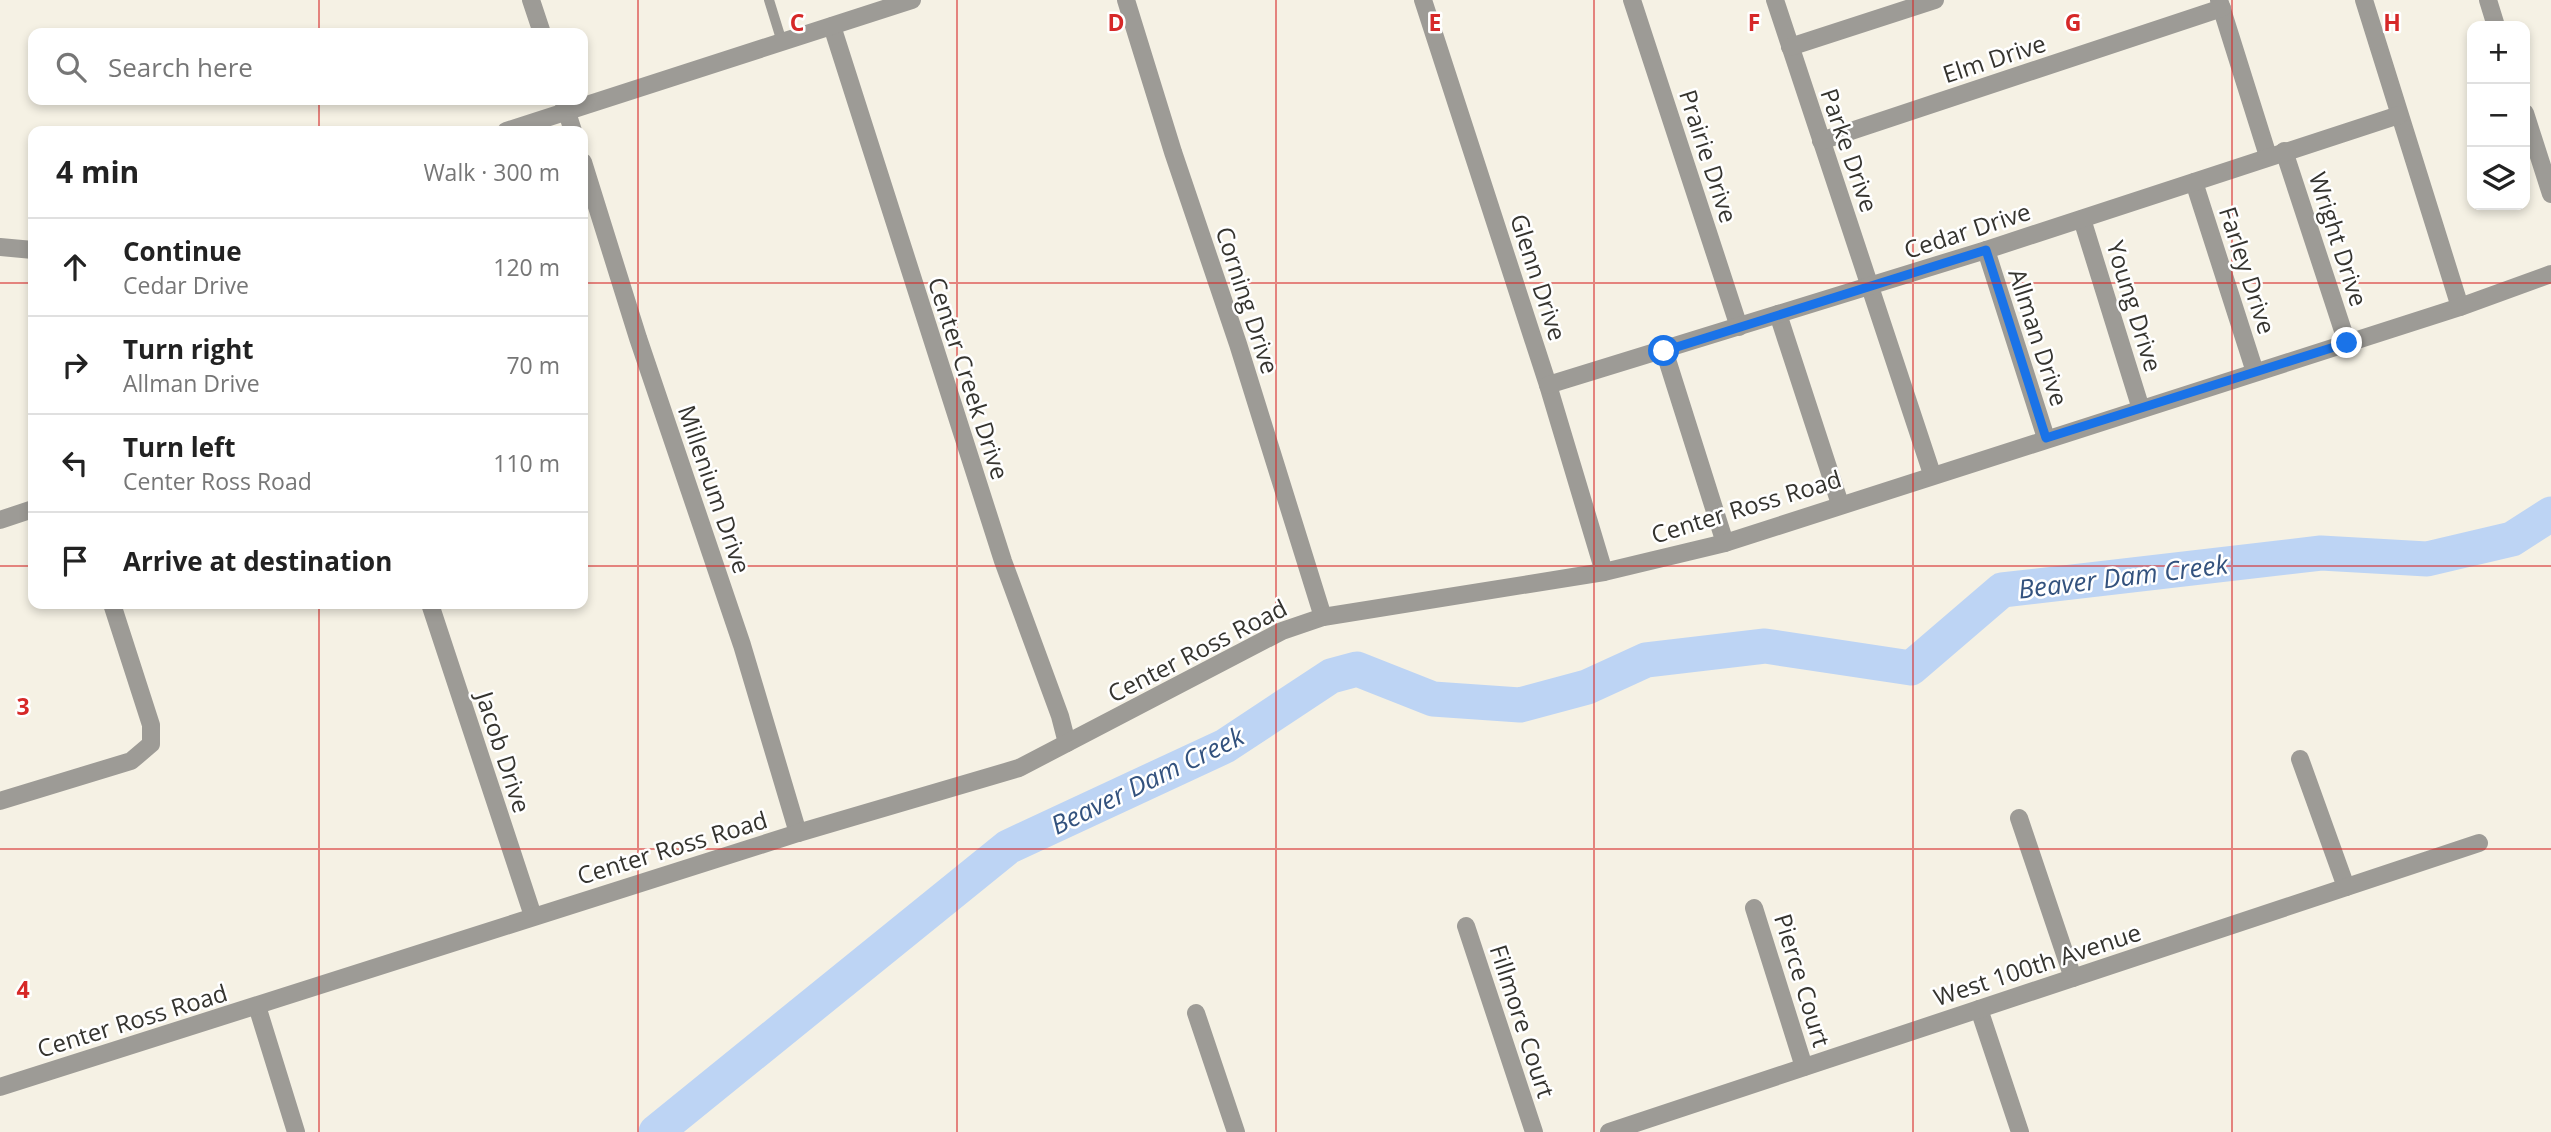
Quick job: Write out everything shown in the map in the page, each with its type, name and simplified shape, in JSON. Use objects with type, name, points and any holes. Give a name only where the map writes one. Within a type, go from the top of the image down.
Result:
[{"type":"street","points":[[531,0],[540,28]]},
{"type":"street","points":[[588,99],[912,0]]},
{"type":"street","name":"Corning Drive","points":[[1126,0],[1323,617]]},
{"type":"street","name":"Glenn Drive","points":[[1423,0],[1548,384],[1604,572]]},
{"type":"street","name":"Prairie Drive","points":[[1632,0],[1739,327]]},
{"type":"street","name":"Parke Drive","points":[[1775,0],[1932,474]]},
{"type":"street","points":[[1790,47],[1936,0]]},
{"type":"street","points":[[2364,0],[2460,307]]},
{"type":"street","points":[[2488,0],[2494,21]]},
{"type":"street","name":"Elm Drive","points":[[1821,141],[2221,4]]},
{"type":"street","name":"Wright Drive","points":[[2221,4],[2347,343]]},
{"type":"street","name":"Center Creek Drive","points":[[832,26],[1003,561],[1060,716],[1067,743]]},
{"type":"street","points":[[518,126],[565,106],[571,126]]},
{"type":"street","name":"Cedar Drive","points":[[1548,384],[1664,351],[1986,250],[2399,115]]},
{"type":"street","points":[[2530,129],[2551,194]]},
{"type":"street","name":"Millenium Drive","points":[[588,178],[638,338],[742,645],[799,833]]},
{"type":"street","name":"Farley Drive","points":[[2194,182],[2255,372]]},
{"type":"street","name":"Young Drive","points":[[2082,219],[2141,409]]},
{"type":"street","points":[[0,247],[28,250]]},
{"type":"street","name":"Allman Drive","points":[[1986,250],[2046,438]]},
{"type":"street","name":"Center Ross Road","points":[[0,1087],[533,916],[1019,768],[1282,631],[1323,617],[1604,572],[1725,543],[1932,474],[2460,307],[2551,274]]},
{"type":"street","points":[[1778,314],[1840,504]]},
{"type":"street","points":[[1664,351],[1725,543]]},
{"type":"street","points":[[0,520],[28,511]]},
{"type":"street","points":[[0,801],[131,761],[151,744],[151,725],[114,609]]},
{"type":"street","name":"Jacob Drive","points":[[432,609],[533,916]]},
{"type":"street","points":[[2300,759],[2346,887]]},
{"type":"street","points":[[2019,818],[2073,978]]},
{"type":"street","name":"West 100th Avenue","points":[[1609,1132],[2479,843]]},
{"type":"street","name":"Pierce Court","points":[[1754,908],[1804,1067]]},
{"type":"street","name":"Fillmore Court","points":[[1466,926],[1534,1132]]},
{"type":"street","points":[[257,1006],[296,1132]]},
{"type":"street","points":[[1979,1009],[2020,1132]]},
{"type":"street","points":[[1196,1013],[1236,1132]]},
{"type":"lane","points":[[769,0],[782,42]]},
{"type":"waterway","name":"Beaver Dam Creek","points":[[656,1132],[1008,847],[1225,746],[1331,676],[1357,669],[1433,699],[1520,705],[1587,687],[1646,660],[1765,646],[1911,668],[2002,590],[2321,553],[2427,559],[2512,539],[2551,514]]},
{"type":"route","points":[[1664,351],[1986,250],[2046,438],[2347,343]]}]
